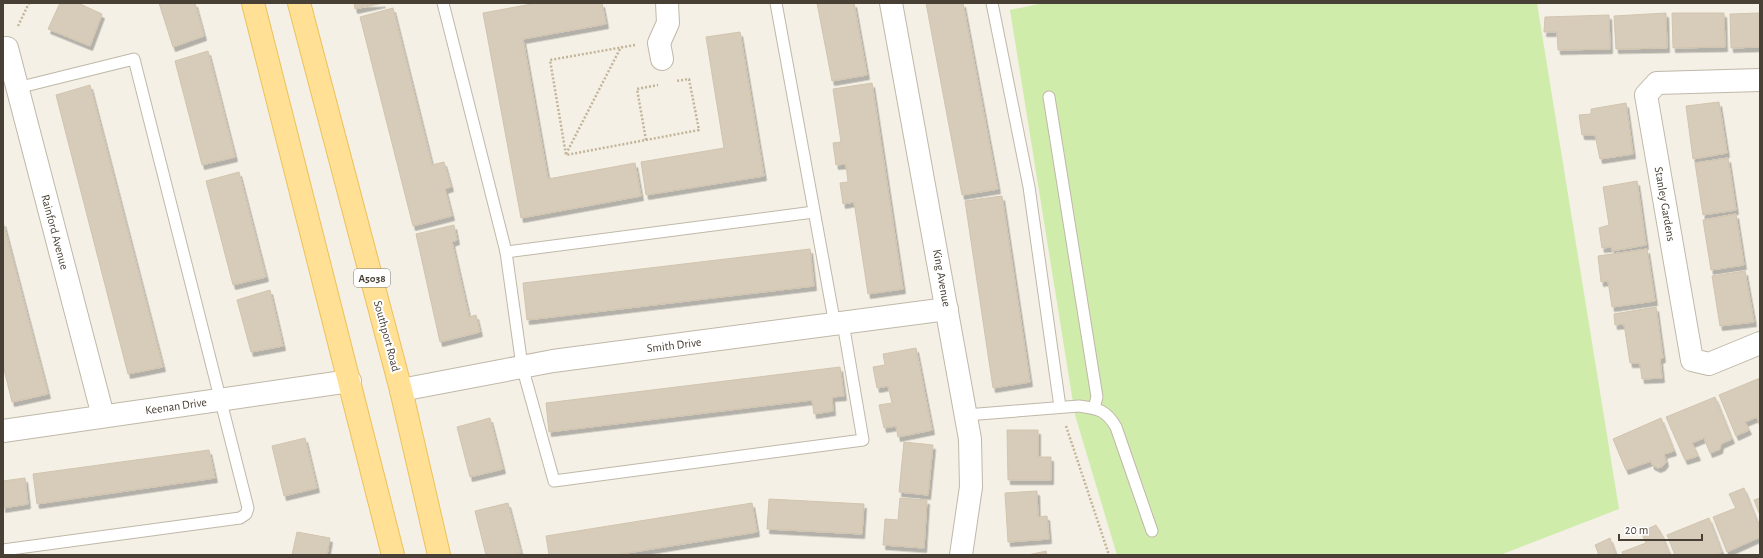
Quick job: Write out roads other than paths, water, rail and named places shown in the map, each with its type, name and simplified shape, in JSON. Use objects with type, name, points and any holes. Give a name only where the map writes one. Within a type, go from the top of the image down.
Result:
[{"type":"main road","points":[[253,3],[393,555]]},
{"type":"main road","name":"Southport Road","points":[[299,3],[401,390],[439,555]]},
{"type":"street","points":[[661,51],[668,23],[667,3]]},
{"type":"street","name":"King Avenue","points":[[891,3],[966,415],[972,462],[971,487],[961,555]]},
{"type":"street","name":"Rainford Avenue","points":[[5,48],[17,88],[103,416]]},
{"type":"street","name":"Stanley Gardens","points":[[1760,80],[1657,83],[1646,95],[1692,360],[1709,364],[1760,343]]},
{"type":"street","name":"Smith Drive","points":[[401,390],[522,366],[947,309]]},
{"type":"street","name":"Keenan Drive","points":[[3,431],[350,381]]},
{"type":"lane","points":[[443,3],[506,252],[522,366],[554,481],[863,440],[814,212],[776,3]]},
{"type":"lane","points":[[992,3],[1029,187],[1060,407]]},
{"type":"lane","points":[[3,550],[240,518],[246,514],[248,508],[134,59],[17,88]]},
{"type":"lane","points":[[1049,96],[1097,397],[1094,408]]},
{"type":"lane","points":[[506,252],[814,212]]},
{"type":"lane","points":[[966,415],[1079,406],[1094,408],[1109,415],[1116,427],[1152,531]]}]
